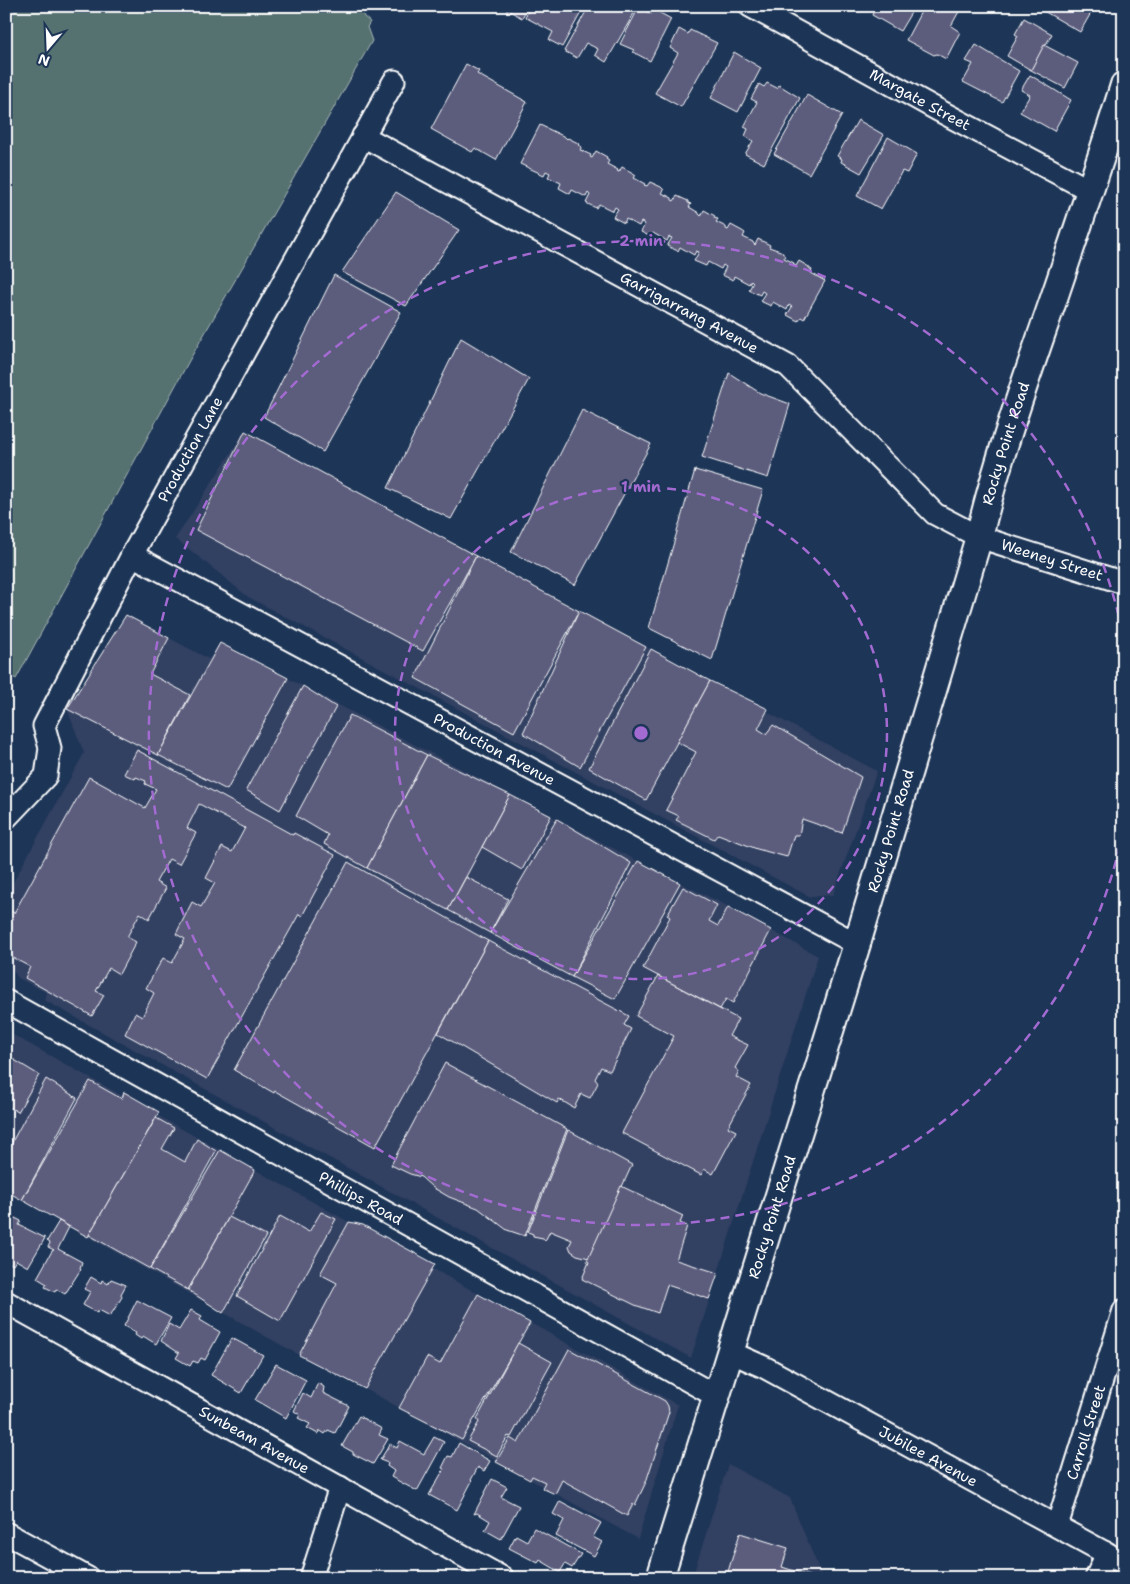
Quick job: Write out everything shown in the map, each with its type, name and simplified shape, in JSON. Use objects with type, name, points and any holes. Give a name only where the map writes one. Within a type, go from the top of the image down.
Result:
[{"type":"main road","name":"Rocky Point Road","points":[[660,1578],[857,944],[979,537],[990,490],[1017,405],[1091,191],[1124,85]]},
{"type":"street","name":"Margate Street","points":[[750,6],[938,110],[1091,191]]},
{"type":"street","name":"Production Lane","points":[[6,818],[46,776],[50,748],[44,726],[132,555],[394,81]]},
{"type":"street","name":"Garrigarrang Avenue","points":[[363,136],[788,366],[935,514],[979,537]]},
{"type":"street","name":"Weeney Street","points":[[979,537],[1124,583]]},
{"type":"street","name":"Production Avenue","points":[[132,555],[857,944]]},
{"type":"street","name":"Phillips Road","points":[[6,1001],[716,1396]]},
{"type":"street","name":"Sunbeam Avenue","points":[[6,1302],[503,1578]]},
{"type":"street","name":"Carroll Street","points":[[1057,1526],[1124,1310]]},
{"type":"street","name":"Jubilee Avenue","points":[[730,1352],[768,1369],[1115,1558]]},
{"type":"street","points":[[311,1578],[340,1487]]},
{"type":"street","points":[[6,1533],[88,1578]]},
{"type":"street","points":[[1096,1578],[1115,1558]]},
{"type":"shaded area","points":[[245,431],[877,771],[833,895],[810,897],[248,597],[175,539]]},
{"type":"shaded area","points":[[126,615],[209,659],[220,643],[718,901],[818,956],[691,1358],[44,1000],[47,993],[18,978],[6,963],[6,895],[84,753],[67,709]]},
{"type":"shaded area","points":[[6,1031],[678,1405],[638,1539],[365,1389],[299,1355],[6,1191]]},
{"type":"shaded area","points":[[728,1464],[790,1498],[821,1574],[828,1578],[692,1578]]},
{"type":"green space","points":[[6,6],[360,6],[364,17],[370,22],[367,27],[372,41],[190,359],[16,679],[6,673]]},
{"type":"building","points":[[501,6],[528,6],[522,18]]},
{"type":"building","points":[[531,6],[578,6],[583,9],[562,47],[549,40],[553,32],[525,17]]},
{"type":"building","points":[[589,6],[634,6],[637,8],[606,62],[595,55],[598,49],[586,43],[577,58],[564,51]]},
{"type":"building","points":[[876,6],[915,6],[900,31],[872,15]]},
{"type":"building","points":[[924,6],[962,6],[951,26],[960,32],[946,59],[937,54],[934,55],[906,40]]},
{"type":"building","points":[[1035,6],[1095,6],[1080,32]]},
{"type":"building","points":[[639,7],[651,14],[653,9],[671,19],[650,61],[633,52],[634,50],[620,44]]},
{"type":"building","points":[[1024,18],[1052,34],[1031,70],[1007,56],[1018,36],[1015,34]]},
{"type":"building","points":[[679,29],[688,34],[690,30],[717,43],[681,107],[655,93],[678,53],[670,48]]},
{"type":"building","points":[[976,45],[1019,71],[1002,102],[963,82],[973,64],[966,61]]},
{"type":"building","points":[[1044,45],[1078,63],[1065,88],[1031,70]]},
{"type":"building","points":[[734,52],[761,68],[738,112],[711,98]]},
{"type":"building","points":[[466,64],[479,71],[477,74],[527,102],[496,160],[475,148],[472,152],[431,129]]},
{"type":"building","points":[[1030,75],[1071,100],[1054,131],[1020,112],[1030,95],[1021,90]]},
{"type":"building","points":[[767,83],[777,88],[779,85],[800,98],[764,164],[745,154],[753,141],[745,136],[748,129],[744,127],[757,102],[751,99],[759,84],[764,87]]},
{"type":"building","points":[[807,95],[842,115],[809,174],[774,154]]},
{"type":"building","points":[[858,120],[884,135],[861,173],[841,162],[842,159],[837,156]]},
{"type":"building","points":[[540,125],[580,144],[582,147],[580,150],[591,155],[590,157],[592,158],[596,151],[607,157],[606,159],[609,161],[607,164],[619,172],[622,167],[633,173],[636,175],[634,178],[644,185],[647,186],[650,182],[661,187],[664,190],[662,193],[672,198],[672,200],[674,201],[677,196],[688,201],[691,204],[689,207],[701,216],[704,210],[715,216],[714,218],[718,219],[716,222],[726,227],[726,229],[728,230],[731,225],[742,231],[745,233],[743,237],[755,245],[758,239],[770,245],[769,247],[783,252],[784,258],[794,263],[793,265],[796,266],[799,261],[809,267],[812,270],[811,273],[825,281],[804,319],[801,317],[798,321],[787,315],[792,307],[789,305],[787,310],[773,302],[771,306],[760,301],[765,293],[762,291],[760,295],[749,290],[753,282],[751,280],[749,284],[734,276],[733,280],[722,275],[726,267],[723,265],[721,269],[708,262],[706,266],[694,261],[699,252],[696,251],[694,255],[680,247],[678,251],[667,246],[672,238],[669,237],[667,241],[653,233],[651,237],[641,232],[645,224],[641,222],[639,226],[626,219],[624,223],[613,217],[618,209],[615,207],[613,211],[599,204],[596,208],[586,203],[590,195],[588,193],[586,197],[572,190],[570,194],[559,188],[561,183],[548,177],[550,173],[546,171],[544,175],[520,164]]},
{"type":"building","points":[[888,137],[917,154],[907,173],[902,171],[881,209],[857,196]]},
{"type":"building","points":[[396,192],[459,230],[406,306],[342,272]]},
{"type":"building","points":[[334,275],[401,312],[323,452],[264,417]]},
{"type":"building","points":[[461,338],[529,379],[451,519],[388,488]]},
{"type":"building","points":[[729,373],[760,393],[790,404],[768,478],[702,457]]},
{"type":"building","points":[[582,410],[651,444],[575,585],[511,552]]},
{"type":"building","points":[[245,431],[476,556],[423,651],[196,530]]},
{"type":"building","points":[[695,470],[763,490],[712,660],[649,628]]},
{"type":"building","points":[[476,556],[579,611],[514,732],[415,678]]},
{"type":"building","points":[[579,611],[646,647],[580,767],[523,733]]},
{"type":"building","points":[[126,615],[169,638],[150,674],[190,695],[158,755],[67,709]]},
{"type":"building","points":[[220,643],[288,678],[227,790],[158,755]]},
{"type":"building","points":[[651,649],[710,681],[646,800],[589,768]]},
{"type":"building","points":[[710,681],[768,709],[758,729],[766,734],[773,725],[861,777],[842,833],[802,819],[799,835],[794,835],[787,857],[757,849],[718,834],[714,839],[676,820],[679,816],[666,810],[696,752],[677,742]]},
{"type":"building","points":[[303,686],[336,707],[280,810],[246,790]]},
{"type":"building","points":[[350,715],[427,755],[367,868],[324,844],[328,835],[296,816]]},
{"type":"building","points":[[137,750],[293,835],[294,833],[335,855],[302,916],[299,914],[207,1079],[125,1034],[135,1013],[142,1017],[154,993],[146,988],[163,958],[172,963],[185,939],[176,934],[192,902],[201,907],[215,883],[206,878],[222,847],[232,852],[245,828],[199,804],[187,828],[196,833],[179,864],[169,859],[156,882],[166,888],[149,919],[140,913],[127,937],[136,942],[119,974],[109,968],[96,991],[104,995],[92,1016],[25,978],[30,967],[6,954],[6,908],[14,913],[89,777],[145,808],[156,789],[145,784],[146,781],[124,774]]},
{"type":"building","points":[[427,755],[510,795],[448,910],[367,868]]},
{"type":"building","points":[[510,795],[551,816],[522,870],[482,847]]},
{"type":"building","points":[[557,819],[631,863],[572,977],[490,933]]},
{"type":"building","points":[[638,861],[680,883],[615,999],[572,977]]},
{"type":"building","points":[[348,862],[488,941],[375,1147],[234,1070]]},
{"type":"building","points":[[466,877],[508,899],[490,933],[448,910]]},
{"type":"building","points":[[683,887],[717,905],[709,921],[718,926],[728,907],[771,930],[733,1003],[726,999],[720,1009],[643,968],[670,917],[667,915]]},
{"type":"building","points":[[488,941],[629,1016],[624,1025],[631,1029],[610,1071],[601,1067],[595,1079],[598,1083],[590,1098],[581,1094],[574,1108],[559,1099],[557,1103],[438,1033]]},
{"type":"building","points":[[658,976],[738,1019],[729,1036],[748,1045],[735,1068],[739,1071],[736,1077],[751,1085],[728,1127],[736,1131],[713,1174],[704,1169],[701,1175],[622,1133],[674,1036],[636,1016]]},
{"type":"building","points":[[6,1055],[39,1075],[18,1112],[7,1106],[6,1108]]},
{"type":"building","points":[[445,1063],[567,1129],[525,1236],[507,1230],[478,1208],[449,1197],[432,1187],[421,1177],[391,1165]]},
{"type":"building","points":[[46,1079],[77,1098],[22,1200],[6,1191],[6,1153]]},
{"type":"building","points":[[90,1081],[122,1099],[124,1092],[159,1112],[88,1237],[22,1200]]},
{"type":"building","points":[[156,1118],[174,1128],[162,1149],[185,1162],[197,1139],[216,1151],[150,1269],[89,1235]]},
{"type":"building","points":[[568,1130],[632,1165],[589,1258],[577,1255],[571,1251],[569,1246],[572,1240],[550,1231],[545,1241],[543,1238],[533,1236],[533,1234],[528,1232]]},
{"type":"building","points":[[6,1137],[13,1141],[6,1153]]},
{"type":"building","points":[[220,1150],[255,1170],[188,1290],[150,1269]]},
{"type":"building","points":[[621,1186],[683,1216],[680,1223],[687,1226],[676,1260],[718,1273],[709,1299],[667,1285],[658,1313],[635,1305],[582,1279],[589,1262],[587,1261]]},
{"type":"building","points":[[6,1206],[12,1209],[9,1215],[21,1221],[19,1225],[45,1238],[28,1267],[16,1260],[13,1265],[6,1261]]},
{"type":"building","points":[[321,1212],[336,1219],[280,1321],[237,1296],[280,1216],[309,1232]]},
{"type":"building","points":[[229,1217],[266,1236],[223,1313],[188,1290]]},
{"type":"building","points":[[59,1221],[69,1227],[58,1249],[82,1262],[81,1269],[65,1294],[56,1289],[55,1292],[45,1287],[47,1284],[37,1278],[54,1250],[48,1247],[50,1243],[47,1241]]},
{"type":"building","points":[[349,1222],[363,1225],[435,1264],[365,1389],[299,1355],[337,1283],[320,1274]]},
{"type":"building","points":[[91,1277],[101,1283],[102,1280],[108,1284],[111,1279],[126,1285],[121,1294],[122,1297],[110,1316],[99,1310],[97,1313],[83,1305],[90,1292],[84,1289]]},
{"type":"building","points":[[478,1294],[530,1323],[462,1440],[399,1408],[427,1357],[440,1364]]},
{"type":"building","points":[[137,1300],[171,1318],[156,1344],[143,1336],[141,1339],[135,1335],[136,1333],[124,1326]]},
{"type":"building","points":[[191,1310],[202,1316],[200,1320],[220,1332],[205,1360],[201,1358],[198,1363],[193,1361],[190,1366],[176,1358],[179,1353],[161,1341],[169,1324],[179,1330]]},
{"type":"building","points":[[232,1338],[263,1355],[241,1393],[211,1375]]},
{"type":"building","points":[[518,1343],[552,1362],[511,1437],[508,1436],[497,1456],[468,1441],[479,1422],[477,1419]]},
{"type":"building","points":[[569,1349],[665,1401],[668,1406],[669,1412],[646,1482],[635,1505],[633,1504],[627,1516],[562,1480],[555,1494],[542,1488],[545,1482],[532,1476],[530,1480],[496,1462],[510,1438],[518,1443]]},
{"type":"building","points":[[276,1364],[306,1380],[286,1418],[255,1400]]},
{"type":"building","points":[[318,1383],[324,1387],[323,1393],[349,1406],[335,1433],[328,1430],[325,1434],[319,1430],[318,1434],[307,1428],[310,1424],[298,1418],[300,1415],[294,1411],[303,1393],[311,1398]]},
{"type":"building","points":[[359,1416],[382,1429],[379,1435],[388,1439],[373,1464],[342,1446]]},
{"type":"building","points":[[434,1437],[444,1442],[417,1491],[391,1477],[394,1471],[387,1466],[388,1463],[380,1460],[390,1444],[397,1448],[400,1441],[424,1454]]},
{"type":"building","points":[[459,1443],[490,1461],[484,1471],[478,1467],[457,1510],[429,1495],[444,1469],[442,1468],[448,1456],[452,1457]]},
{"type":"building","points":[[492,1479],[507,1487],[501,1497],[519,1506],[501,1539],[485,1530],[490,1521],[477,1513],[474,1514]]},
{"type":"building","points":[[560,1501],[601,1523],[593,1537],[602,1542],[594,1556],[556,1536],[564,1520],[553,1514]]},
{"type":"building","points":[[534,1528],[581,1554],[572,1568],[565,1564],[560,1572],[540,1560],[538,1563],[509,1548],[516,1535],[527,1541]]},
{"type":"building","points":[[740,1533],[788,1548],[782,1567],[810,1576],[809,1578],[726,1578]]}]
